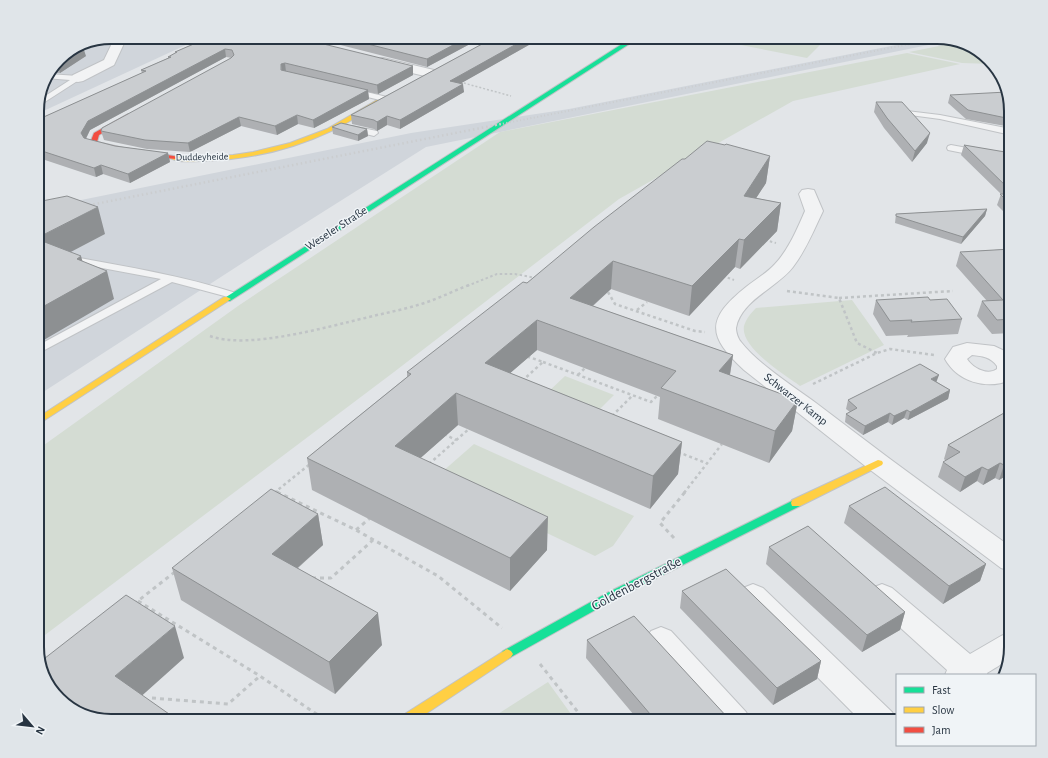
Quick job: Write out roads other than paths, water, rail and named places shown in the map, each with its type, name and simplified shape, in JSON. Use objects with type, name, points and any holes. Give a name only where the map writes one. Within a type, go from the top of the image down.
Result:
[{"type":"main road","name":"Weseler Straße","points":[[44,417],[232,295],[626,44]]},
{"type":"main road","points":[[416,81],[432,72]]},
{"type":"main road","name":"Duddeyheide","points":[[137,111],[96,134],[93,143],[111,149],[162,156],[207,158],[248,154],[289,145],[323,132],[387,97]]},
{"type":"main road","name":"Goldenbergstraße","points":[[416,714],[523,644],[600,601],[688,555],[878,463]]},
{"type":"street","points":[[78,78],[109,62],[118,44]]},
{"type":"street","points":[[369,58],[432,72]]},
{"type":"street","name":"Schwarzer Kamp","points":[[808,194],[814,210],[795,248],[781,269],[739,303],[729,315],[726,328],[728,340],[740,354],[791,395],[878,463],[1004,556]]},
{"type":"street","points":[[956,359],[961,352],[967,349],[974,349],[990,351],[1004,359]]},
{"type":"street","points":[[866,581],[967,673],[1004,649]]},
{"type":"street","points":[[753,595],[873,714]]},
{"type":"street","points":[[661,639],[729,714]]},
{"type":"lane","points":[[54,76],[78,78]]},
{"type":"lane","points":[[45,100],[78,78]]},
{"type":"lane","points":[[346,90],[387,97]]},
{"type":"lane","points":[[910,113],[940,117],[1004,131]]},
{"type":"lane","points":[[337,124],[374,133]]},
{"type":"lane","points":[[951,148],[989,155]]},
{"type":"lane","points":[[74,260],[171,278],[232,295]]},
{"type":"lane","points":[[44,347],[171,278]]},
{"type":"railway","points":[[496,125],[910,44]]},
{"type":"railway","points":[[80,207],[501,124]]}]
